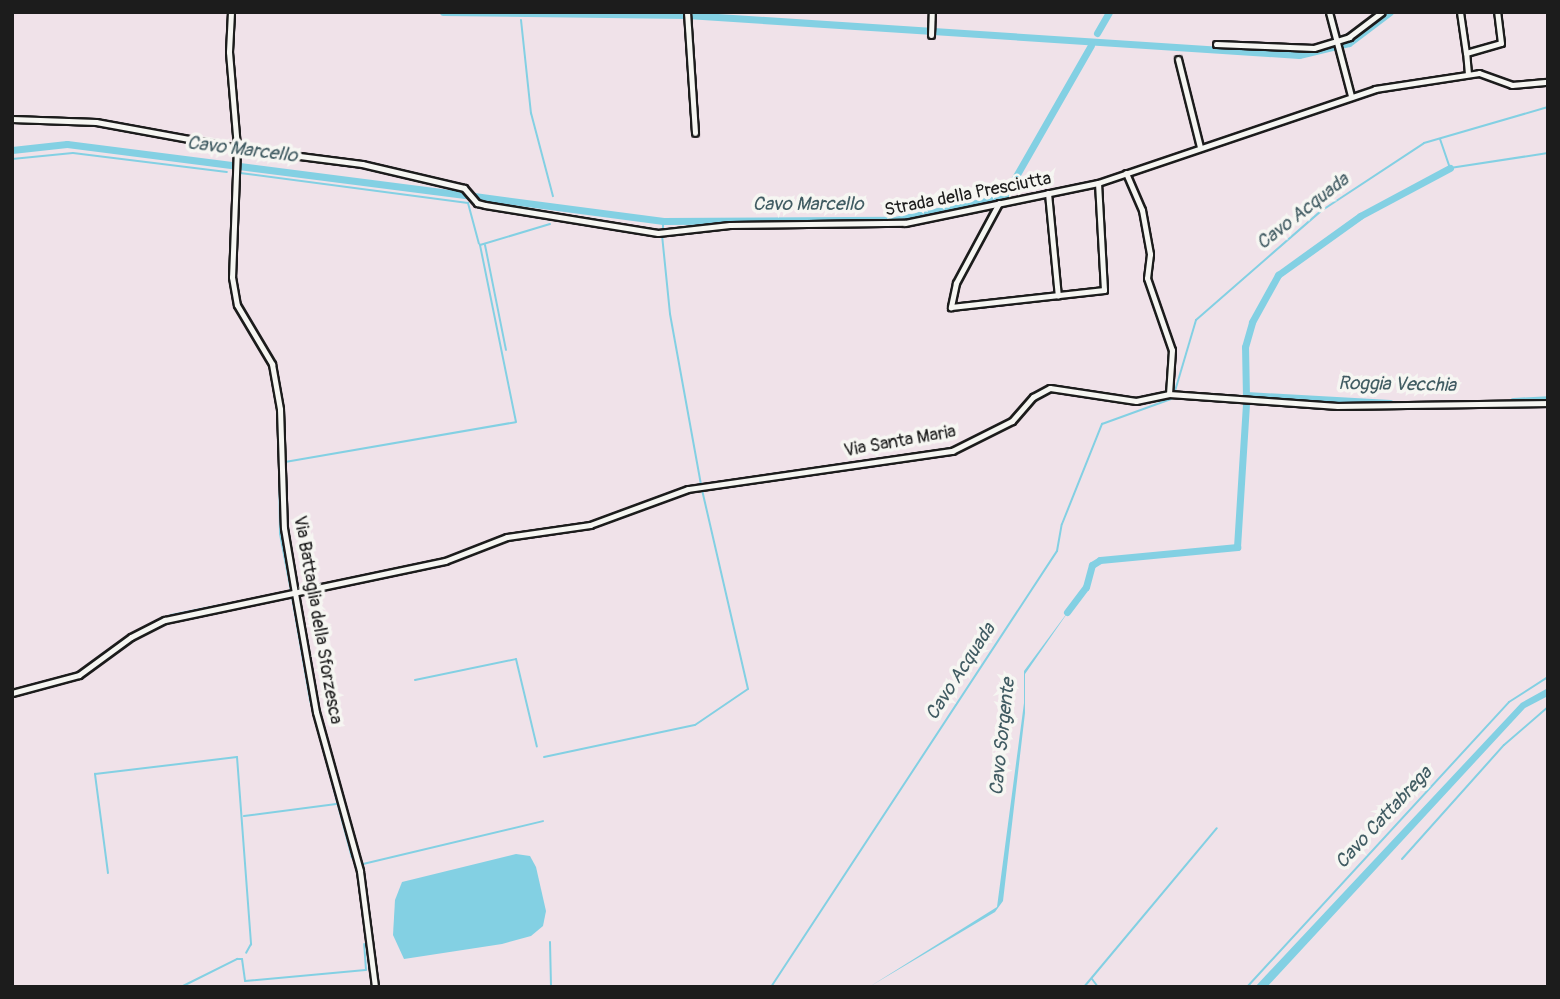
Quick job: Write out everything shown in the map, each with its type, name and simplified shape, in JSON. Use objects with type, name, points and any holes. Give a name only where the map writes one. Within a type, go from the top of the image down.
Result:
[{"type":"street","name":"Via Battaglia della Sforzesca","points":[[232,12],[229,52],[237,148],[232,277],[237,305],[272,364],[280,409],[285,528],[295,593],[316,712],[360,871],[375,987]]},
{"type":"street","points":[[931,35],[932,12]]},
{"type":"street","points":[[1329,12],[1351,96]]},
{"type":"street","points":[[1216,44],[1298,50],[1337,45],[1382,12]]},
{"type":"street","points":[[1460,12],[1468,74]]},
{"type":"street","points":[[1466,53],[1502,43],[1497,12]]},
{"type":"street","points":[[687,13],[695,133]]},
{"type":"street","points":[[1178,59],[1200,147]]},
{"type":"street","name":"Strada della Presciutta","points":[[12,119],[96,122],[237,148],[362,164],[464,188],[477,203],[638,233],[730,226],[876,226],[1098,183],[1351,96],[1468,74],[1490,75],[1512,85],[1548,82]]},
{"type":"street","points":[[1126,173],[1142,209],[1150,254],[1147,278],[1172,350],[1169,394]]},
{"type":"street","points":[[999,204],[956,283],[951,307],[1104,290],[1107,285],[1098,183]]},
{"type":"street","points":[[1048,193],[1058,296]]},
{"type":"street","name":"Via Santa Maria","points":[[12,693],[79,675],[131,637],[165,620],[445,561],[507,537],[590,524],[695,487],[953,451],[1012,421],[1033,397],[1050,388],[1136,401],[1169,394],[1351,406],[1548,403]]},
{"type":"water","points":[[1073,605],[1025,674],[1025,713],[1003,901],[995,912],[869,987],[997,907],[1024,703],[1024,671]]},
{"type":"water","points":[[1548,688],[1548,696],[1525,708],[1267,987],[1255,987],[1521,703]]},
{"type":"water","points":[[516,854],[530,856],[536,867],[546,911],[543,926],[531,936],[502,944],[404,959],[393,935],[395,900],[402,882]]},
{"type":"waterway","points":[[443,12],[687,15],[1299,55],[1349,43],[1390,12]]},
{"type":"waterway","name":"Cavo Marcello","points":[[1097,33],[1109,12]]},
{"type":"waterway","points":[[521,20],[531,113],[553,196]]},
{"type":"waterway","name":"Cavo Marcello","points":[[895,220],[1004,197],[1091,45]]},
{"type":"waterway","name":"Cavo Acquada","points":[[1175,391],[1196,320],[1321,211],[1424,143],[1548,107]]},
{"type":"waterway","name":"Cavo Sorgente","points":[[1440,139],[1450,168],[1548,153]]},
{"type":"waterway","name":"Cavo Marcello","points":[[12,150],[67,144],[467,195]]},
{"type":"waterway","points":[[12,159],[73,153],[227,172]]},
{"type":"waterway","name":"Cavo Sorgente","points":[[1246,397],[1245,347],[1252,322],[1278,275],[1360,216],[1450,168]]},
{"type":"waterway","points":[[240,173],[468,203],[479,244]]},
{"type":"waterway","name":"Cavo Marcello","points":[[474,196],[663,221],[892,220]]},
{"type":"waterway","points":[[663,221],[663,229]]},
{"type":"waterway","points":[[285,462],[516,422],[480,245],[550,224]]},
{"type":"waterway","points":[[662,235],[670,314],[701,484]]},
{"type":"waterway","points":[[485,245],[506,350]]},
{"type":"waterway","name":"Roggia Vecchia","points":[[1246,395],[1390,403]]},
{"type":"waterway","name":"Cavo Acquada","points":[[771,987],[1057,551],[1062,524],[1102,424],[1174,398]]},
{"type":"waterway","name":"Roggia Vecchia","points":[[1513,401],[1548,399]]},
{"type":"waterway","name":"Cavo Sorgente","points":[[1067,612],[1086,587],[1092,565],[1100,560],[1237,547],[1246,402]]},
{"type":"waterway","points":[[132,634],[171,615],[291,591],[280,534],[279,463]]},
{"type":"waterway","points":[[544,757],[695,725],[748,689],[702,490]]},
{"type":"waterway","points":[[292,597],[310,700],[352,858]]},
{"type":"waterway","points":[[115,646],[124,639]]},
{"type":"waterway","points":[[415,680],[516,659],[537,747]]},
{"type":"waterway","name":"Cavo Cattabrega","points":[[1247,987],[1509,702],[1548,677]]},
{"type":"waterway","points":[[1402,859],[1504,745],[1548,707]]},
{"type":"waterway","points":[[108,873],[95,774],[237,757],[251,944],[246,953]]},
{"type":"waterway","points":[[244,816],[336,804]]},
{"type":"waterway","points":[[363,864],[543,821]]},
{"type":"waterway","points":[[1084,987],[1217,828]]},
{"type":"waterway","points":[[550,942],[551,987]]},
{"type":"waterway","points":[[181,987],[237,959],[242,959],[245,981],[366,970],[364,944]]},
{"type":"waterway","name":"Cavo Cattabrega","points":[[1092,979],[1098,987]]}]
